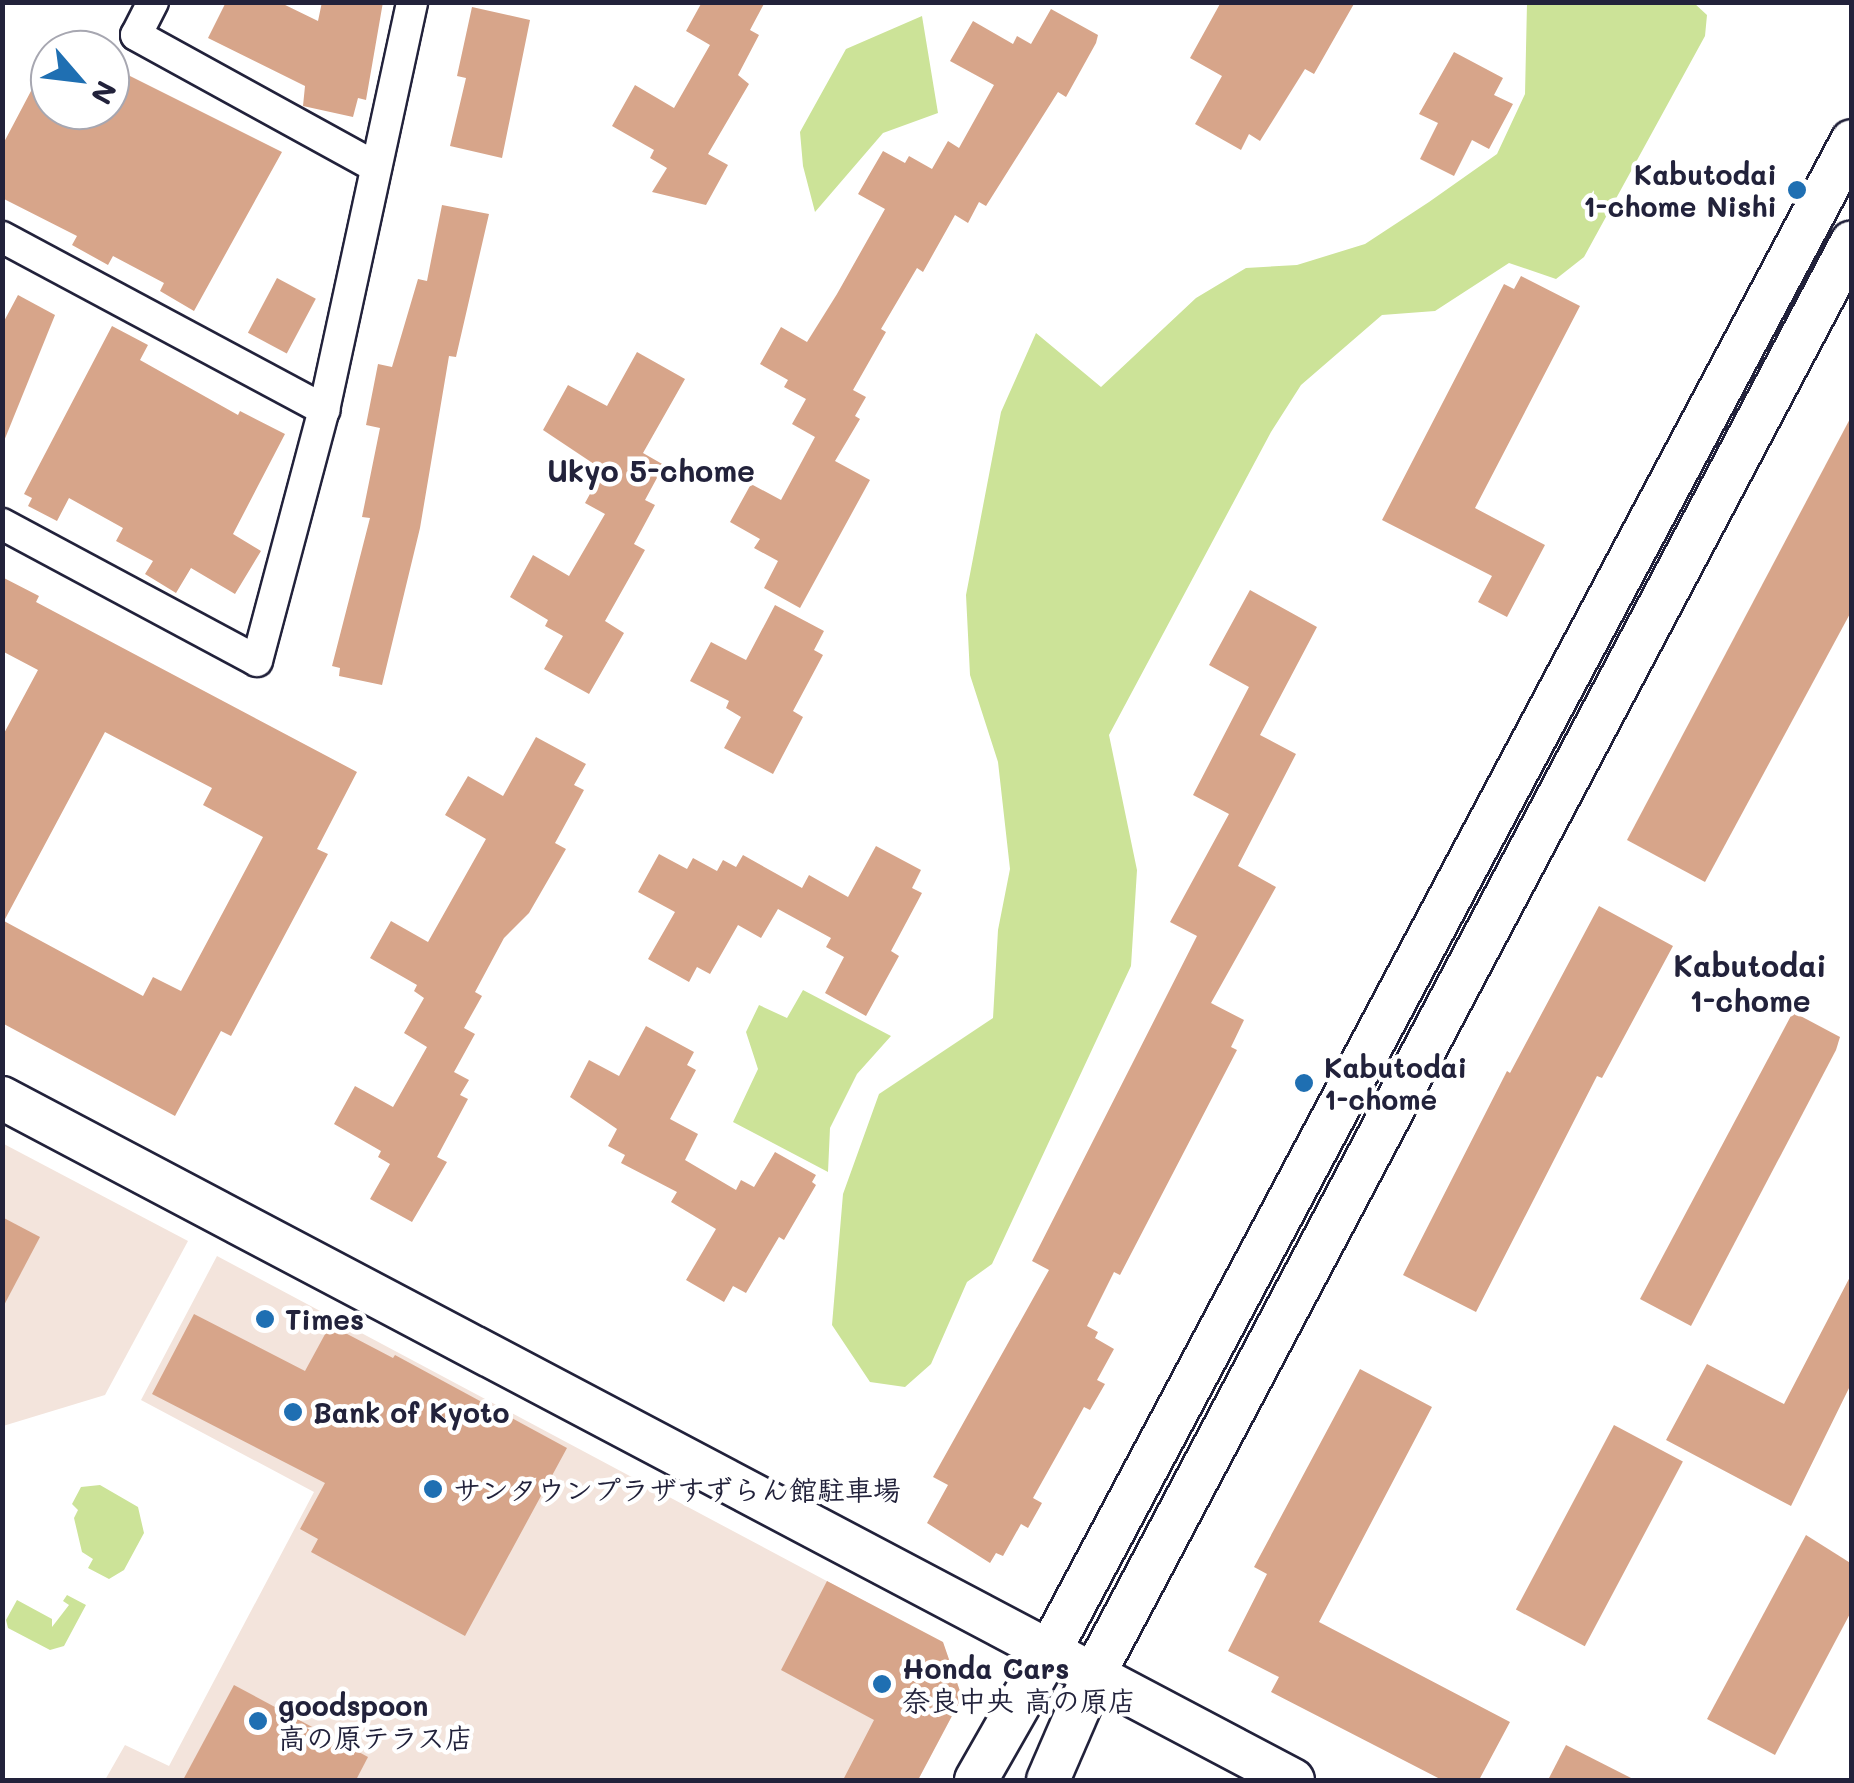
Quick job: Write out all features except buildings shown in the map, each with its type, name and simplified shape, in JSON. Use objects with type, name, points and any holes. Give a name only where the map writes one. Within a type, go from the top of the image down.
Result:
[{"type":"street","points":[[153,2],[136,35],[374,166]]},
{"type":"street","points":[[2,524],[257,662],[324,410],[412,2]]},
{"type":"street","points":[[976,1780],[1049,1652],[1852,141]]},
{"type":"street","points":[[2,237],[324,410]]},
{"type":"street","points":[[1048,1780],[1093,1676],[1852,242]]},
{"type":"street","points":[[2,1098],[1292,1780]]},
{"type":"shaded area","points":[[2,1143],[188,1241],[105,1395],[3,1426]]},
{"type":"shaded area","points":[[217,1256],[943,1643],[962,1697],[918,1780],[105,1780],[125,1745],[169,1766],[314,1492],[141,1400]]},
{"type":"green space","points":[[1527,3],[1694,3],[1707,15],[1705,36],[1584,257],[1556,279],[1509,263],[1435,311],[1382,315],[1301,385],[1271,432],[1109,735],[1137,870],[1131,966],[992,1264],[967,1282],[931,1364],[905,1387],[870,1382],[832,1325],[843,1194],[879,1094],[993,1018],[998,930],[1010,869],[998,762],[970,675],[966,595],[1001,412],[1036,333],[1101,387],[1196,298],[1246,268],[1297,265],[1365,244],[1429,202],[1497,154],[1525,94]]},
{"type":"green space","points":[[922,16],[938,113],[883,133],[815,212],[803,166],[800,132],[846,49]]},
{"type":"green space","points":[[803,990],[891,1036],[857,1074],[830,1128],[828,1172],[733,1122],[758,1069],[746,1032],[759,1005],[787,1018]]},
{"type":"green space","points":[[100,1485],[138,1507],[144,1533],[124,1570],[109,1579],[88,1568],[93,1559],[82,1552],[74,1518],[78,1510],[72,1504],[81,1487]]},
{"type":"green space","points":[[67,1595],[86,1605],[64,1646],[50,1650],[8,1628],[6,1620],[17,1600],[52,1619],[52,1627],[69,1605],[63,1601]]},
{"type":"place","name":"Kabutodai 1-chome Nishi","points":[[1797,190]]},
{"type":"place","name":"Kabutodai 1-chome","points":[[1304,1083]]},
{"type":"place","name":"Times","points":[[265,1319]]},
{"type":"place","name":"Bank of Kyoto","points":[[293,1412]]},
{"type":"place","name":"サンタウンプラザすずらん館駐車場","points":[[433,1489]]},
{"type":"place","name":"Honda Cars 奈良中央 高の原店","points":[[882,1684]]},
{"type":"place","name":"goodspoon 高の原テラス店","points":[[258,1721]]},
{"type":"district","name":"Ukyo 5-chome","points":[[651,470]]},
{"type":"district","name":"Kabutodai 1-chome","points":[[1750,982]]}]
